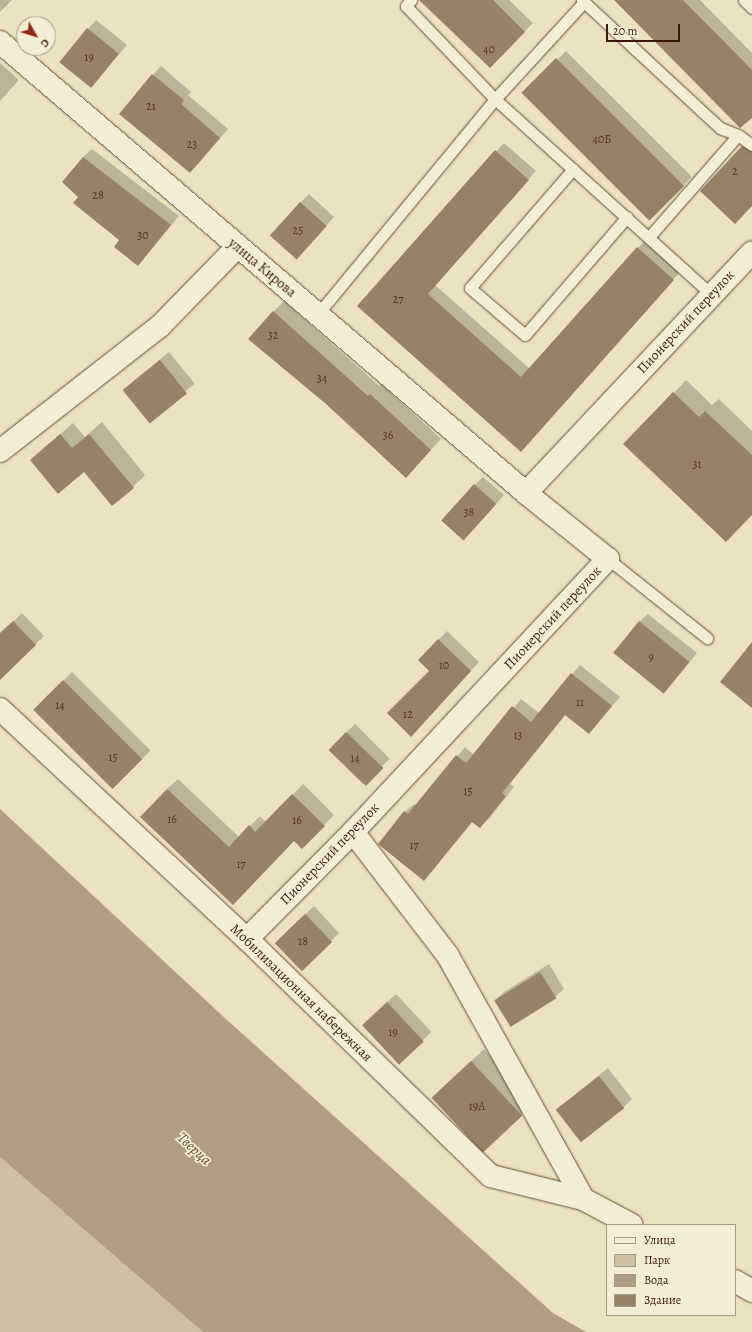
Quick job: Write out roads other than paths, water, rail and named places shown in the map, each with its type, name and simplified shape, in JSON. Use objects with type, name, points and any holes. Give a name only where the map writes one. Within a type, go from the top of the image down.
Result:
[{"type":"street","name":"улица Кирова","points":[[0,42],[237,247],[526,492]]},
{"type":"street","points":[[0,451],[160,326],[237,247]]},
{"type":"street","name":"Пионерский переулок","points":[[247,939],[353,832],[608,559],[526,492],[752,252]]},
{"type":"street","name":"Мобилизационная набережная","points":[[0,709],[247,939],[491,1176],[583,1199],[630,1224]]},
{"type":"street","points":[[353,832],[448,956],[583,1199]]},
{"type":"street","points":[[736,1283],[752,1291]]},
{"type":"lane","points":[[744,0],[752,8]]},
{"type":"lane","points":[[317,315],[495,99],[583,1],[720,128],[738,135],[752,145]]},
{"type":"lane","points":[[406,2],[495,99],[712,295]]},
{"type":"lane","points":[[649,237],[738,135]]},
{"type":"lane","points":[[573,168],[470,288],[525,335],[627,217]]},
{"type":"lane","points":[[608,559],[708,638]]},
{"type":"water","name":"Тверца","points":[[0,809],[227,1020],[553,1313],[586,1332],[203,1332],[0,1157]]}]
